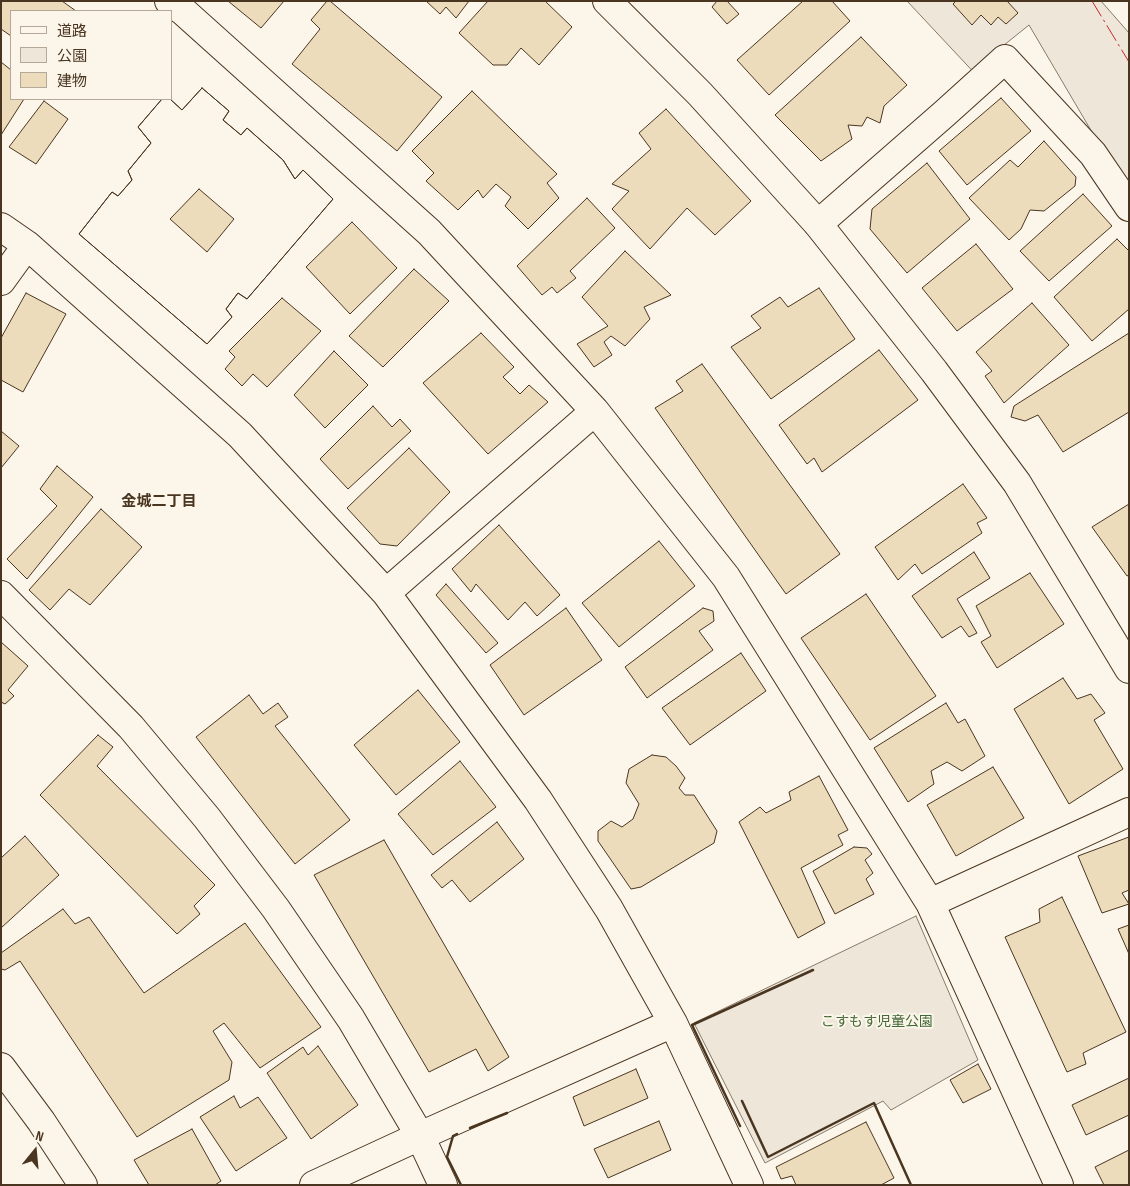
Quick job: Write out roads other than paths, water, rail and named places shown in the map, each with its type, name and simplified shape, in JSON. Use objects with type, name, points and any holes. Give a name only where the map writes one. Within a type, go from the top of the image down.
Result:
[{"type":"street","points":[[607,1],[700,94],[818,224],[934,371],[1017,482],[1129,669]]},
{"type":"street","points":[[181,4],[429,232],[594,411],[726,576],[930,903],[1059,1185]]},
{"type":"street","points":[[818,224],[1005,59],[1092,154],[1129,207]]},
{"type":"street","points":[[1,227],[27,245],[240,435],[386,594],[538,800],[609,909],[673,1023],[749,1185]]},
{"type":"street","points":[[1,281],[27,245]]},
{"type":"street","points":[[386,594],[594,411]]},
{"type":"street","points":[[1,595],[131,727],[208,818],[276,909],[351,1019],[420,1136],[443,1185]]},
{"type":"street","points":[[930,903],[1129,812]]},
{"type":"street","points":[[314,1185],[673,1023]]},
{"type":"street","points":[[1,1067],[41,1121],[83,1185]]},
{"type":"district","name":"金城二丁目","points":[[159,502]]},
{"type":"park label","name":"こすもす児童公園","points":[[877,1022]]}]
